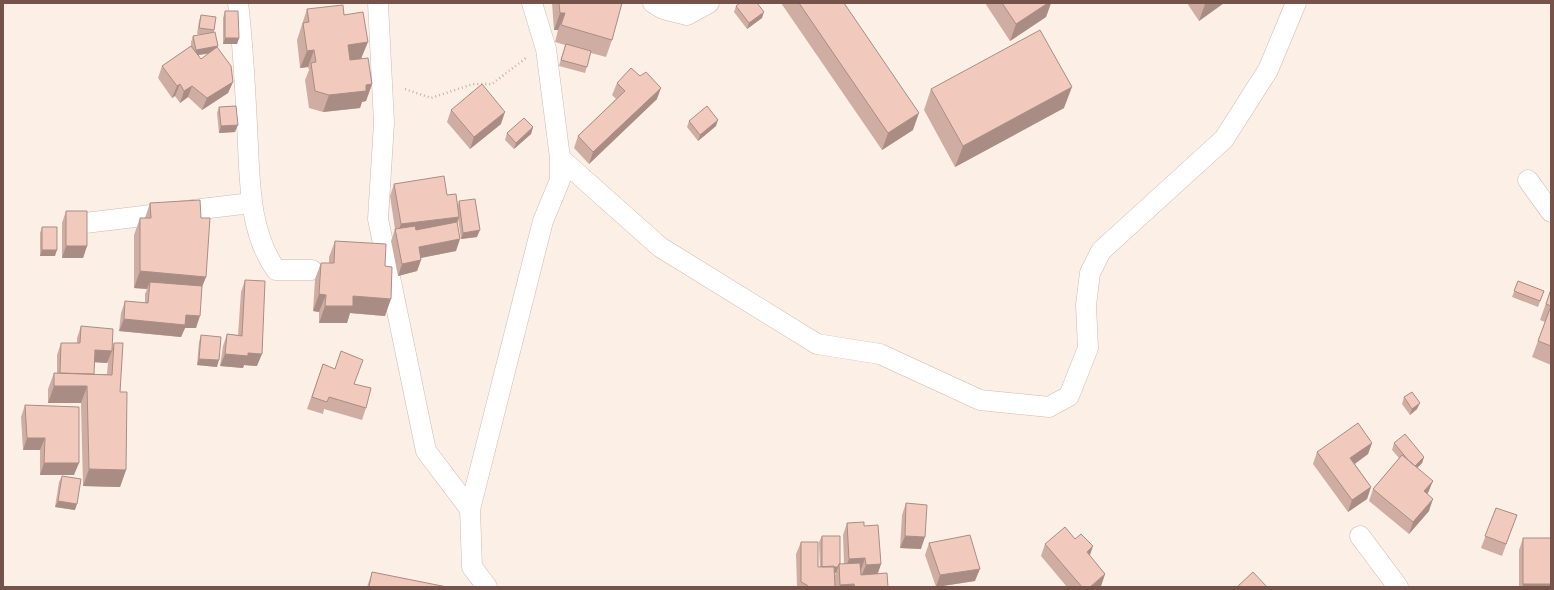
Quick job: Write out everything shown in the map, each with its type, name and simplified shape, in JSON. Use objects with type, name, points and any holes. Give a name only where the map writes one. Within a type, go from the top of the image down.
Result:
[{"type":"street","points":[[238,3],[242,38],[251,203],[266,256],[276,270],[312,270]]},
{"type":"street","points":[[378,3],[384,123],[378,219],[426,451],[470,509]]},
{"type":"street","points":[[487,587],[472,567],[470,509],[543,221],[560,180],[560,158],[546,49],[532,3]]},
{"type":"street","points":[[653,3],[663,9],[687,15],[709,3]]},
{"type":"street","points":[[560,158],[660,247],[817,344],[880,354],[980,400],[1049,407],[1069,396],[1088,348],[1087,297],[1090,273],[1101,251],[1224,139],[1268,70],[1296,3]]},
{"type":"street","points":[[1528,180],[1551,212]]},
{"type":"street","points":[[85,223],[251,203]]},
{"type":"street","points":[[1360,536],[1398,587]]},
{"type":"path","points":[[381,82],[431,98],[473,84],[492,84],[522,60],[546,49]]},
{"type":"building","points":[[559,3],[622,3],[612,40],[561,25],[565,13],[560,13]]},
{"type":"building","points":[[740,3],[757,3],[764,12],[749,23],[736,6]]},
{"type":"building","points":[[799,3],[844,3],[919,113],[888,133]]},
{"type":"building","points":[[1002,3],[1048,3],[1016,24]]},
{"type":"building","points":[[343,5],[344,15],[363,12],[368,42],[348,45],[350,60],[368,58],[372,84],[366,85],[366,91],[329,95],[315,91],[311,63],[316,62],[314,50],[307,51],[303,23],[309,22],[307,9]]},
{"type":"building","points":[[225,11],[238,11],[239,38],[225,38]]},
{"type":"building","points":[[201,15],[216,17],[214,30],[199,28]]},
{"type":"building","points":[[1040,30],[1072,87],[963,146],[931,89]]},
{"type":"building","points":[[215,32],[218,46],[196,50],[193,36]]},
{"type":"building","points":[[566,44],[591,51],[587,67],[561,60]]},
{"type":"building","points":[[191,46],[201,59],[217,47],[231,66],[233,82],[207,98],[192,86],[184,91],[180,84],[177,86],[162,66]]},
{"type":"building","points":[[631,68],[640,76],[646,72],[661,88],[593,152],[578,136],[625,91],[617,83]]},
{"type":"building","points":[[482,84],[505,112],[474,137],[451,110]]},
{"type":"building","points":[[236,106],[238,125],[221,126],[219,107]]},
{"type":"building","points":[[707,106],[718,120],[700,135],[689,121]]},
{"type":"building","points":[[524,118],[533,127],[516,143],[507,133]]},
{"type":"building","points":[[444,176],[447,195],[456,194],[459,217],[401,224],[394,184]]},
{"type":"building","points":[[475,199],[480,230],[463,233],[459,201]]},
{"type":"building","points":[[200,200],[201,218],[210,218],[206,277],[140,271],[140,218],[151,218],[150,203]]},
{"type":"building","points":[[66,211],[87,211],[87,246],[66,246]]},
{"type":"building","points":[[457,222],[460,239],[419,247],[421,260],[402,264],[395,229],[415,226],[416,230]]},
{"type":"building","points":[[42,227],[57,227],[57,250],[42,250]]},
{"type":"building","points":[[335,241],[386,244],[385,266],[392,267],[391,299],[353,296],[353,306],[325,306],[326,295],[319,294],[321,263],[334,263]]},
{"type":"building","points":[[245,280],[265,281],[262,354],[248,353],[248,356],[225,354],[227,334],[242,336]]},
{"type":"building","points":[[1518,281],[1544,291],[1540,301],[1514,291]]},
{"type":"building","points":[[150,282],[202,286],[200,316],[186,315],[185,325],[124,319],[125,301],[148,303]]},
{"type":"building","points":[[1551,289],[1551,306],[1546,304]]},
{"type":"building","points":[[1551,306],[1551,346],[1538,341]]},
{"type":"building","points":[[81,326],[113,329],[112,351],[95,350],[94,374],[60,373],[61,343],[80,343]]},
{"type":"building","points":[[201,335],[221,337],[219,360],[199,359]]},
{"type":"building","points":[[114,343],[123,343],[120,392],[127,392],[126,470],[89,469],[87,386],[54,386],[54,373],[112,375]]},
{"type":"building","points":[[341,351],[363,360],[354,384],[371,388],[366,408],[329,397],[327,402],[312,397],[323,364],[335,369]]},
{"type":"building","points":[[1412,392],[1420,403],[1412,409],[1404,397]]},
{"type":"building","points":[[25,405],[79,407],[79,463],[44,463],[45,438],[27,438]]},
{"type":"building","points":[[1358,423],[1372,443],[1350,458],[1371,487],[1352,500],[1317,452]]},
{"type":"building","points":[[1405,434],[1424,457],[1415,466],[1394,443]]},
{"type":"building","points":[[1402,455],[1433,481],[1424,491],[1433,499],[1413,522],[1373,489]]},
{"type":"building","points":[[62,476],[81,479],[77,504],[58,501]]},
{"type":"building","points":[[906,503],[927,505],[925,537],[905,536]]},
{"type":"building","points":[[1496,508],[1517,515],[1506,544],[1485,536]]},
{"type":"building","points":[[864,522],[864,526],[878,525],[881,564],[866,565],[865,558],[849,559],[847,523]]},
{"type":"building","points":[[1065,527],[1075,539],[1081,534],[1093,546],[1087,552],[1105,574],[1090,587],[1082,587],[1045,544]]},
{"type":"building","points":[[970,535],[980,569],[940,575],[929,543]]},
{"type":"building","points":[[822,536],[840,536],[840,564],[838,567],[822,567]]},
{"type":"building","points":[[1523,538],[1551,538],[1551,584],[1523,584]]},
{"type":"building","points":[[801,542],[818,542],[818,567],[834,566],[835,587],[808,587],[801,582]]},
{"type":"building","points":[[860,563],[861,575],[887,573],[888,587],[855,587],[854,584],[840,585],[839,564]]},
{"type":"building","points":[[372,572],[447,587],[369,587]]},
{"type":"building","points":[[1253,572],[1267,587],[1237,587]]}]
